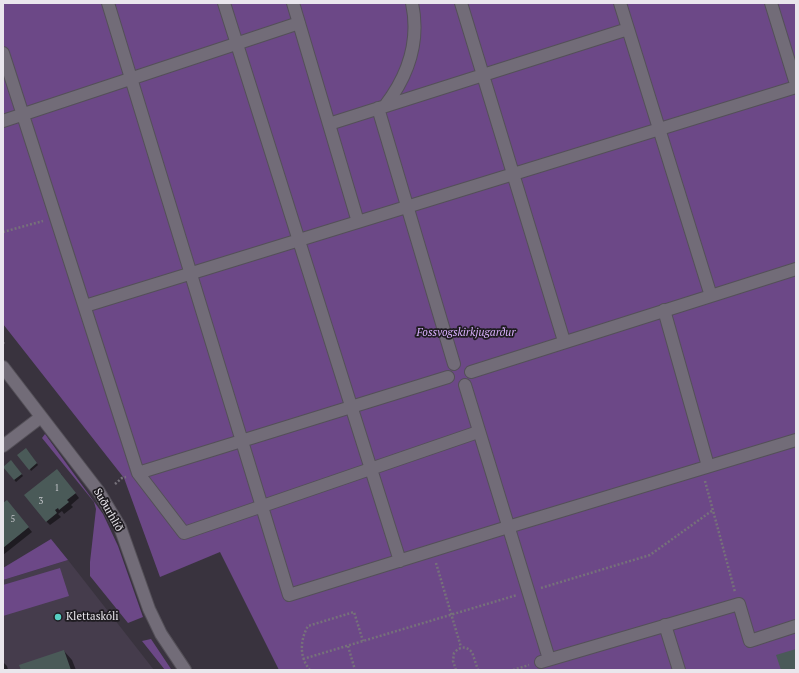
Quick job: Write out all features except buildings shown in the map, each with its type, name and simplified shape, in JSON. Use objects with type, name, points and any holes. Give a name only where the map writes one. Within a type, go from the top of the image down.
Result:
[{"type":"street","points":[[108,3],[289,595],[432,550],[796,440]]},
{"type":"street","points":[[224,3],[400,561]]},
{"type":"street","points":[[293,3],[358,222]]},
{"type":"street","points":[[381,107],[400,84],[410,59],[414,32],[412,3]]},
{"type":"street","points":[[461,3],[564,341]]},
{"type":"street","points":[[620,3],[711,296]]},
{"type":"street","points":[[85,306],[796,86],[771,3]]},
{"type":"street","points":[[3,121],[299,24]]},
{"type":"street","points":[[329,124],[483,74],[628,30]]},
{"type":"street","points":[[3,52],[138,473],[184,533],[478,432]]},
{"type":"street","points":[[381,107],[407,207],[454,364]]},
{"type":"street","points":[[471,372],[564,341],[796,269]]},
{"type":"street","points":[[664,310],[705,467]]},
{"type":"street","points":[[454,364],[464,364],[471,372],[471,377],[465,385],[454,385],[450,382],[448,377],[450,367],[454,364]]},
{"type":"street","name":"Suðurhlíð","points":[[3,367],[99,492],[110,509],[120,527],[149,609],[161,634],[185,670]]},
{"type":"street","points":[[138,473],[448,377]]},
{"type":"street","points":[[465,385],[478,432],[528,592],[545,661],[665,624],[739,604],[750,641],[796,626]]},
{"type":"street","points":[[3,446],[42,417]]},
{"type":"street","points":[[665,624],[679,670]]},
{"type":"path","points":[[3,232],[56,217]]},
{"type":"path","points":[[705,467],[713,510],[739,604]]},
{"type":"path","points":[[303,659],[650,554],[713,510]]},
{"type":"path","points":[[432,550],[461,648]]},
{"type":"path","points":[[310,670],[303,659],[302,642],[308,626],[354,612],[363,641]]},
{"type":"path","points":[[348,646],[355,670]]},
{"type":"path","points":[[456,670],[453,656],[454,652],[465,647],[472,652],[478,670]]},
{"type":"shaded area","name":"Klettaskóli","points":[[68,560],[154,670],[3,670],[3,580]]},
{"type":"green space","name":"Fossvogskirkjugarður","points":[[3,3],[796,3],[796,670],[279,670],[220,552],[160,577],[124,478],[3,324]]},
{"type":"green space","points":[[45,434],[103,514],[118,546],[143,617],[128,623],[90,576],[90,562],[96,509],[94,502],[42,438]]},
{"type":"green space","points":[[51,539],[68,560],[3,580],[3,568]]},
{"type":"green space","points":[[60,568],[69,596],[3,616],[3,585]]},
{"type":"green space","points":[[151,639],[172,670],[165,670],[142,641]]},
{"type":"place","name":"Klettaskóli","points":[[58,617]]}]
